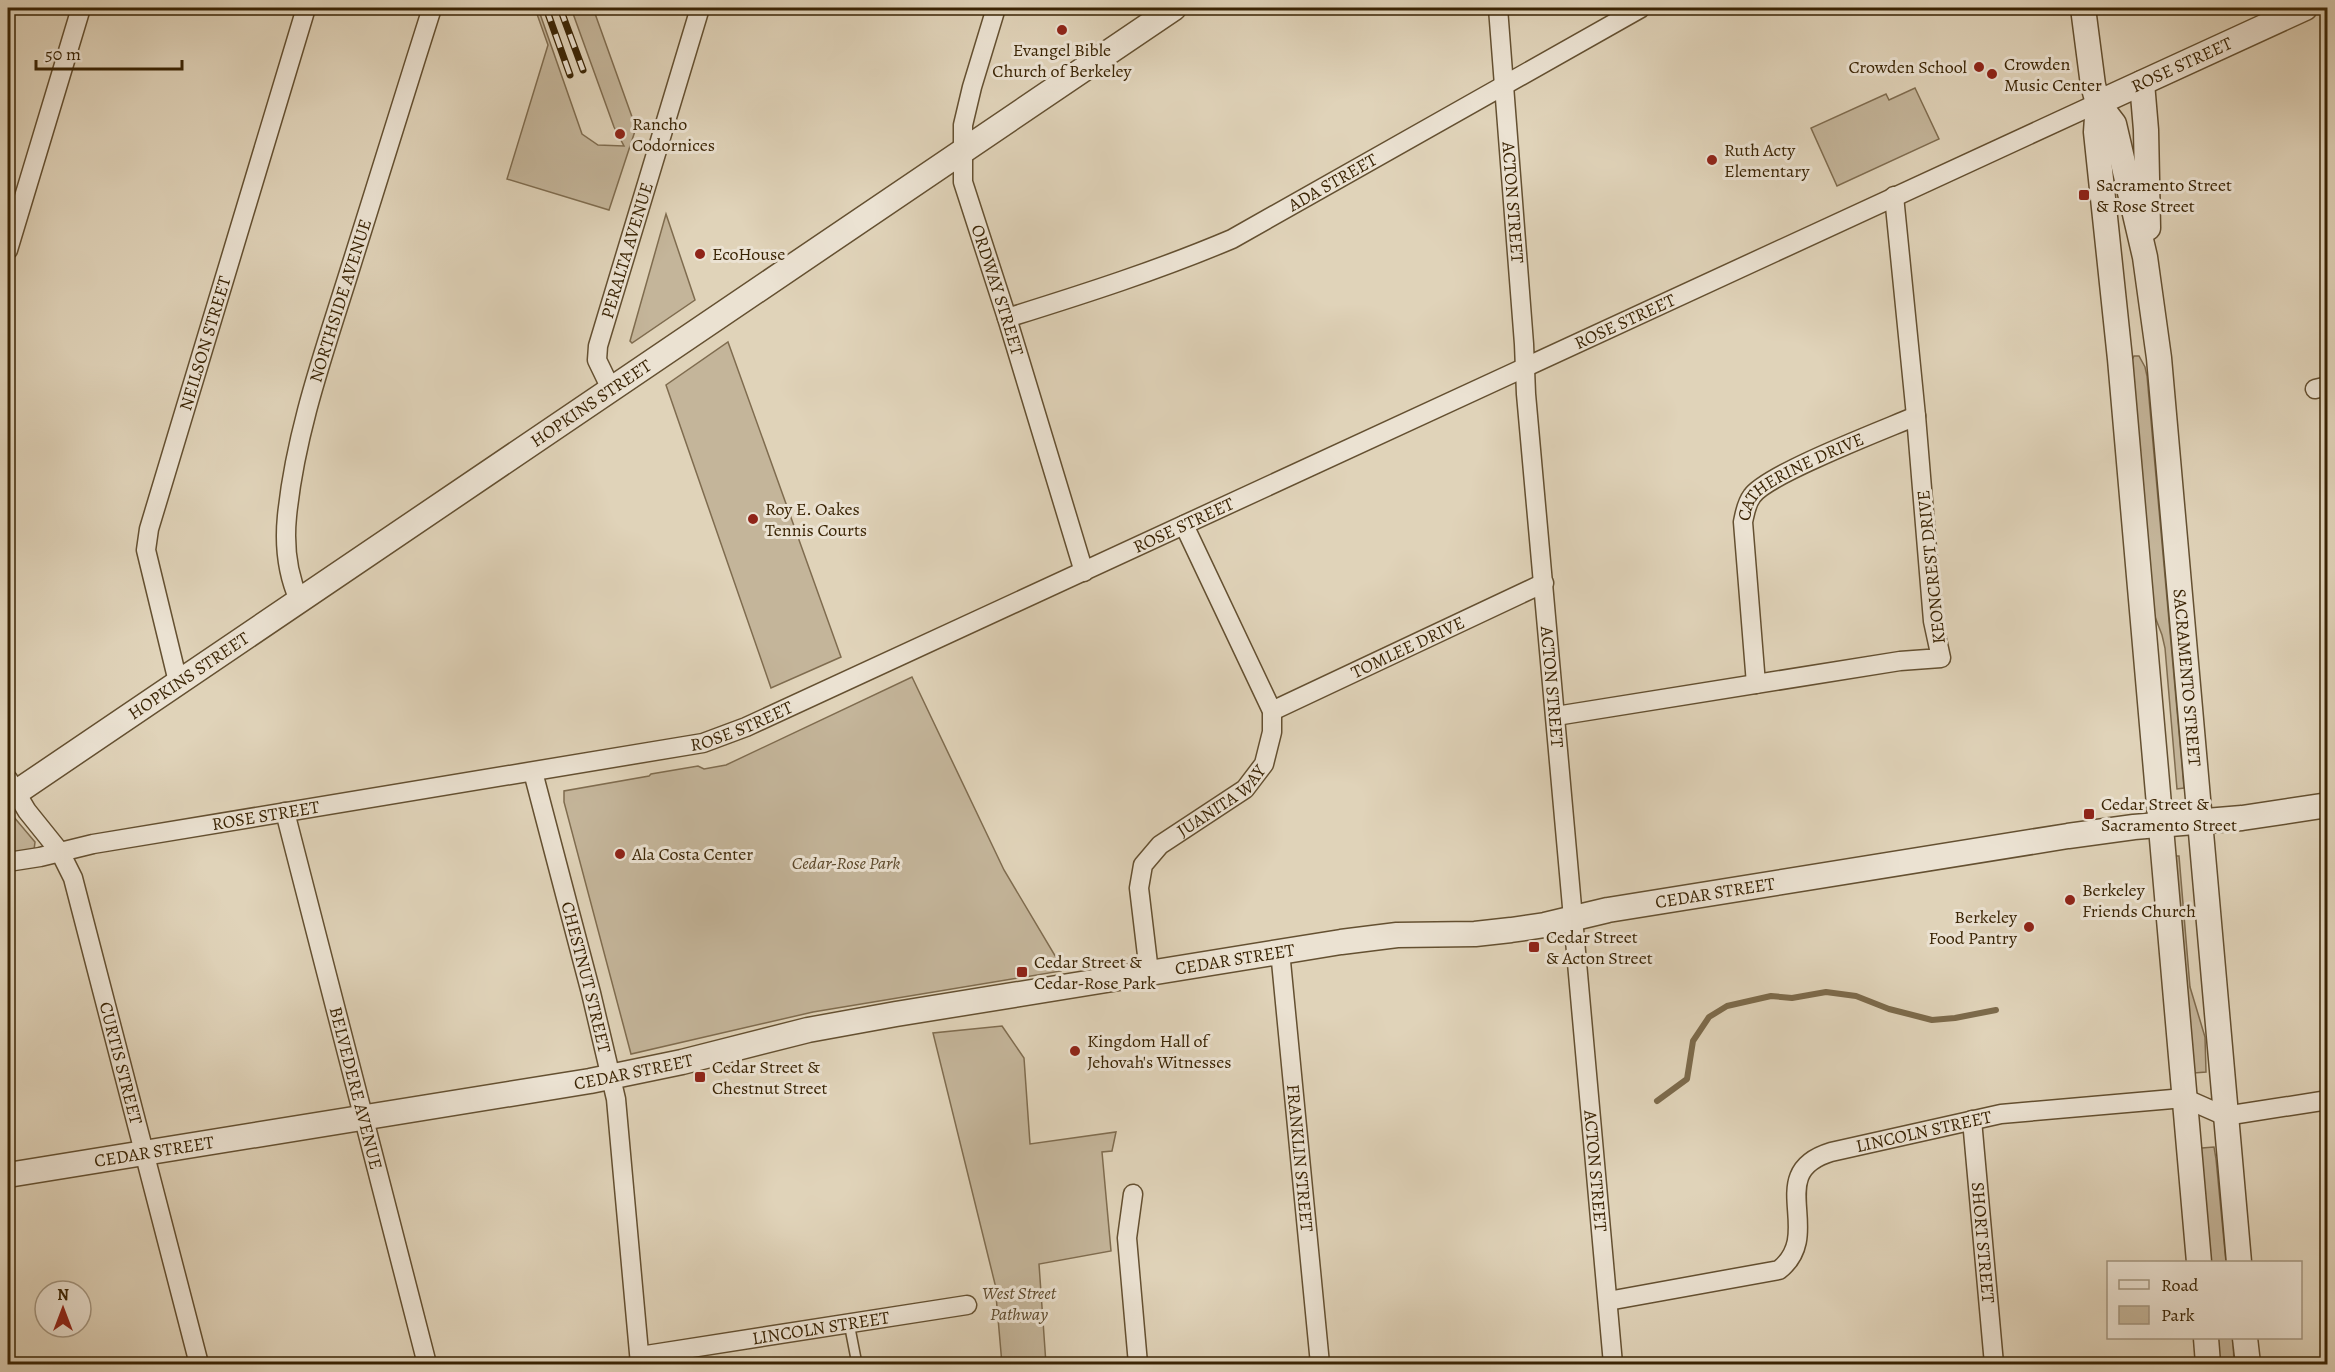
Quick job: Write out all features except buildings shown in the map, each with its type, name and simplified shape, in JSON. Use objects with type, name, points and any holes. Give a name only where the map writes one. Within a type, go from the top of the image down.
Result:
[{"type":"street","points":[[8,250],[81,8]]},
{"type":"street","name":"NEILSON STREET","points":[[178,682],[146,550],[150,529],[306,8]]},
{"type":"street","name":"NORTHSIDE AVENUE","points":[[299,600],[290,579],[286,548],[287,518],[295,460],[327,345],[432,8]]},
{"type":"street","name":"PERALTA AVENUE","points":[[611,389],[597,360],[598,346],[700,8]]},
{"type":"street","name":"ORDWAY STREET","points":[[996,8],[963,125],[963,182],[1084,572]]},
{"type":"street","name":"HOPKINS STREET","points":[[10,790],[178,682],[1174,8]]},
{"type":"street","name":"ACTON STREET","points":[[1498,8],[1524,368],[1613,1365]]},
{"type":"street","name":"ADA STREET","points":[[1007,318],[1125,281],[1176,263],[1232,239],[1641,8]]},
{"type":"street","name":"SACRAMENTO STREET","points":[[2083,8],[2091,75],[2098,103],[2096,132],[2120,359],[2199,1261]]},
{"type":"street","name":"ROSE STREET","points":[[8,862],[93,844],[714,740],[1084,572],[2305,8]]},
{"type":"street","points":[[2142,83],[2149,221],[2145,257]]},
{"type":"street","name":"SACRAMENTO STREET","points":[[2098,103],[2114,123],[2145,257],[2159,358],[2239,1261]]},
{"type":"street","name":"KEONCREST DRIVE","points":[[1556,716],[1900,661],[1941,658],[1933,621],[1916,416],[1894,196]]},
{"type":"street","name":"CATHERINE DRIVE","points":[[1756,684],[1743,522],[1746,508],[1753,495],[1777,477],[1916,416]]},
{"type":"street","name":"JUANITA WAY","points":[[1149,972],[1139,888],[1143,866],[1160,845],[1245,789],[1264,764],[1272,732],[1272,711],[1184,525]]},
{"type":"street","name":"TOMLEE DRIVE","points":[[1272,711],[1544,584]]},
{"type":"street","name":"CHESTNUT STREET","points":[[532,772],[591,993],[617,1106],[640,1360]]},
{"type":"street","name":"CURTIS STREET","points":[[10,790],[60,852],[73,878],[199,1365]]},
{"type":"street","name":"CEDAR STREET","points":[[8,1175],[611,1077],[841,1023],[1280,951],[1397,935],[1475,934],[1545,925],[1608,910],[2068,836],[2242,818],[2328,804]]},
{"type":"street","name":"BELVEDERE AVENUE","points":[[285,812],[427,1365]]},
{"type":"street","name":"FRANKLIN STREET","points":[[1280,951],[1320,1365]]},
{"type":"street","name":"LINCOLN STREET","points":[[1608,1301],[1779,1270],[1788,1263],[1797,1246],[1796,1189],[1805,1165],[1815,1157],[2001,1114],[2184,1098],[2225,1116]]},
{"type":"street","points":[[2225,1116],[2328,1100]]},
{"type":"street","name":"SHORT STREET","points":[[1972,1120],[1994,1365]]},
{"type":"street","points":[[1133,1194],[1127,1238],[1138,1365]]},
{"type":"street","name":"LINCOLN STREET","points":[[640,1360],[849,1323],[967,1305]]},
{"type":"street","points":[[2206,1339],[2208,1365]]},
{"type":"street","points":[[2246,1339],[2248,1365]]},
{"type":"lane","points":[[849,1323],[857,1365]]},
{"type":"green space","points":[[516,8],[538,8],[582,134],[598,145],[624,146],[614,127],[571,8],[593,8],[636,128],[609,210],[507,179],[548,45],[537,14]]},
{"type":"green space","points":[[1915,88],[1939,139],[1837,186],[1811,128],[1886,94],[1889,100]]},
{"type":"green space","points":[[666,214],[695,300],[632,343],[630,341]]},
{"type":"green space","name":"Roy E. Oakes Tennis Courts","points":[[728,342],[841,657],[771,688],[666,385]]},
{"type":"green space","points":[[2134,356],[2139,356],[2147,376],[2184,788],[2177,789],[2165,648],[2152,609],[2131,361]]},
{"type":"green space","name":"Cedar-Rose Park","points":[[912,677],[1004,870],[1060,964],[1061,971],[813,1012],[631,1054],[564,802],[564,791],[698,766],[704,769],[726,765]]},
{"type":"green space","points":[[13,816],[35,842],[34,850],[8,854],[8,819]]},
{"type":"green space","points":[[2172,856],[2179,856],[2190,987],[2205,1037],[2206,1072],[2194,1073]]},
{"type":"green space","name":"West Street Pathway","points":[[1002,1026],[1024,1058],[1030,1144],[1116,1132],[1112,1151],[1102,1152],[1111,1251],[1039,1264],[1046,1364],[1002,1364],[995,1284],[933,1033]]},
{"type":"green space","points":[[2214,1147],[2226,1261],[2208,1261],[2200,1152],[2202,1148]]},
{"type":"green space","points":[[2215,1339],[2233,1339],[2234,1364],[2217,1364]]},
{"type":"waterway","points":[[1657,1101],[1687,1079],[1693,1041],[1709,1017],[1727,1006],[1771,996],[1792,998],[1826,992],[1856,996],[1889,1009],[1932,1020],[1996,1010]]},
{"type":"railway","points":[[546,8],[570,75]]},
{"type":"railway","points":[[560,8],[583,70]]},
{"type":"place","name":"Evangel Bible Church of Berkeley","points":[[1062,30]]},
{"type":"place","name":"Crowden School","points":[[1979,67]]},
{"type":"place","name":"Crowden Music Center","points":[[1992,74]]},
{"type":"place","name":"Rancho Codornices","points":[[620,134]]},
{"type":"place","name":"Ruth Acty Elementary","points":[[1712,160]]},
{"type":"place","name":"Sacramento Street & Rose Street","points":[[2084,195]]},
{"type":"place","name":"EcoHouse","points":[[700,254]]},
{"type":"place","name":"Roy E. Oakes Tennis Courts","points":[[753,519]]},
{"type":"place","name":"Cedar Street & Sacramento Street","points":[[2089,814]]},
{"type":"place","name":"Ala Costa Center","points":[[620,854]]},
{"type":"place","name":"Berkeley Friends Church","points":[[2070,900]]},
{"type":"place","name":"Berkeley Food Pantry","points":[[2029,927]]},
{"type":"place","name":"Cedar Street & Acton Street","points":[[1534,947]]},
{"type":"place","name":"Cedar Street & Cedar-Rose Park","points":[[1022,972]]},
{"type":"place","name":"Kingdom Hall of Jehovah's Witnesses","points":[[1075,1051]]},
{"type":"place","name":"Cedar Street & Chestnut Street","points":[[700,1077]]}]
